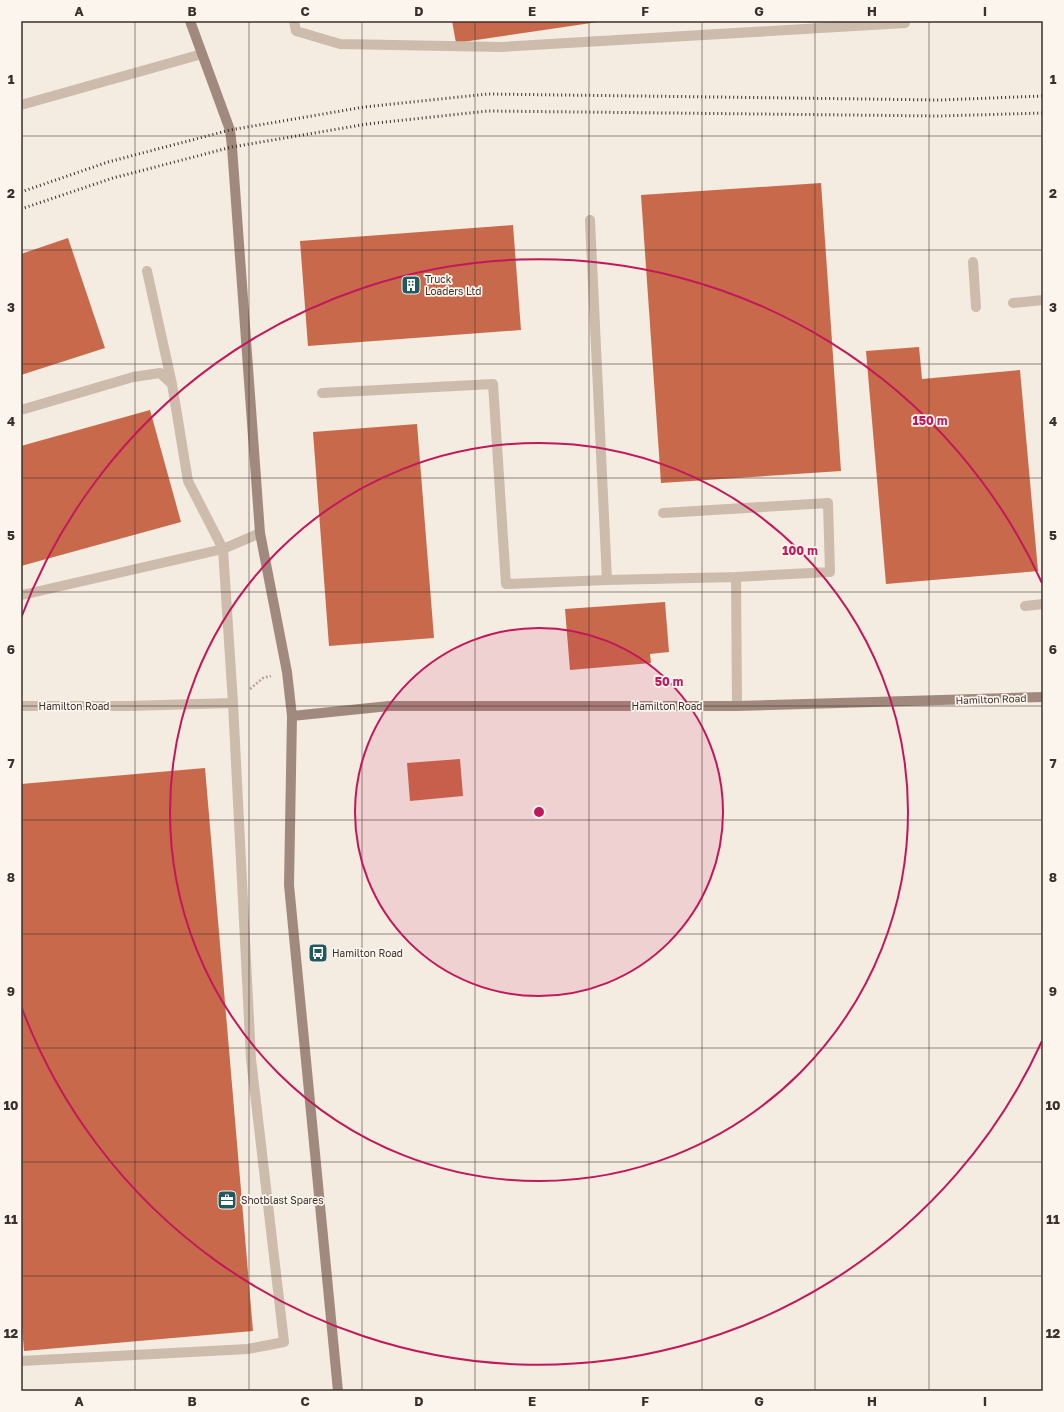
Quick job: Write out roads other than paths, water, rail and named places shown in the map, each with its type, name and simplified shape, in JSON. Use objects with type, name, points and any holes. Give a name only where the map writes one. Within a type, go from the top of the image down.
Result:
[{"type":"main road","points":[[190,21],[230,130],[260,533],[287,672],[292,716],[289,885],[338,1391]]},
{"type":"main road","name":"Hamilton Road","points":[[292,716],[389,706],[738,706],[1043,697]]},
{"type":"street","points":[[295,26],[340,44],[501,47],[905,23],[904,21]]},
{"type":"street","points":[[21,105],[202,54]]},
{"type":"street","points":[[590,220],[607,580]]},
{"type":"street","points":[[973,262],[976,307]]},
{"type":"street","points":[[21,1361],[248,1349],[284,1342],[251,1059],[233,703],[223,549],[188,481],[172,384],[147,272]]},
{"type":"street","points":[[1013,303],[1043,300]]},
{"type":"street","points":[[21,410],[133,377],[160,373],[172,384]]},
{"type":"street","points":[[322,393],[493,384],[506,584],[736,577],[830,572],[828,503],[663,512]]},
{"type":"street","points":[[22,595],[223,549],[260,533]]},
{"type":"street","points":[[736,577],[738,706]]},
{"type":"street","points":[[1025,606],[1043,604]]},
{"type":"street","name":"Hamilton Road","points":[[21,706],[127,706],[233,703]]},
{"type":"railway","points":[[21,192],[108,162],[230,130],[364,107],[488,94],[939,100],[1043,96]]},
{"type":"railway","points":[[21,209],[113,178],[232,147],[367,124],[488,111],[939,116],[1043,113]]},
{"type":"place","name":"Truck Loaders Ltd","points":[[411,285]]},
{"type":"place","name":"Hamilton Road","points":[[318,953]]},
{"type":"place","name":"Shotblast Spares","points":[[227,1200]]}]
